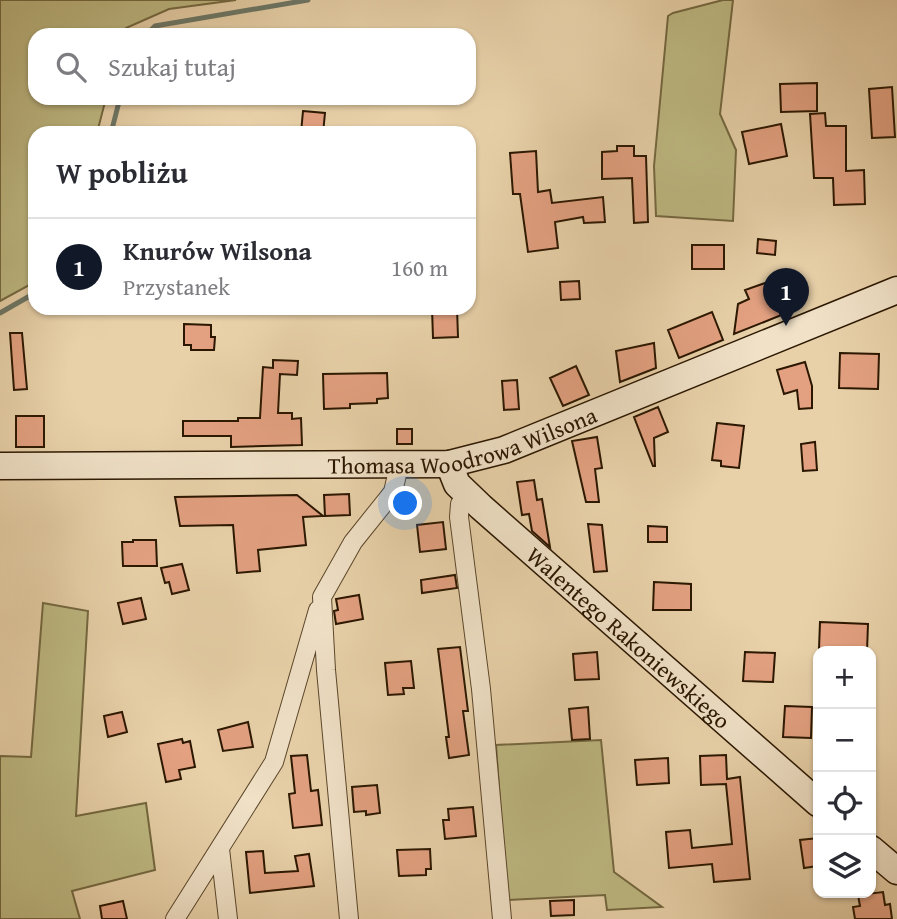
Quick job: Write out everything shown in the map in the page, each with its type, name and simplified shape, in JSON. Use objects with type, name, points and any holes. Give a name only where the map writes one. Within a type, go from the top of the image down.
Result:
[{"type":"street","name":"Thomasa Woodrowa Wilsona","points":[[0,466],[449,464],[504,450],[897,290]]},
{"type":"street","name":"Walentego Rakoniewskiego","points":[[449,464],[454,480],[466,493],[813,799]]},
{"type":"street","points":[[175,919],[274,762],[322,597],[353,542],[393,492],[399,466]]},
{"type":"street","points":[[466,493],[460,504],[459,517],[481,689],[502,919]]},
{"type":"street","points":[[322,597],[326,670],[349,919]]},
{"type":"street","points":[[220,849],[228,919]]},
{"type":"street","points":[[876,853],[897,871]]},
{"type":"shaded area","points":[[0,0],[236,0],[169,9],[126,28],[28,28],[28,105],[104,105],[99,126],[28,126],[28,286],[0,301]]},
{"type":"shaded area","points":[[723,0],[733,0],[720,114],[736,150],[733,221],[656,216],[654,166],[668,16]]},
{"type":"shaded area","points":[[43,603],[88,611],[76,816],[146,803],[155,870],[72,891],[80,919],[0,919],[0,756],[31,757]]},
{"type":"shaded area","points":[[601,740],[614,872],[662,907],[607,910],[605,895],[507,900],[496,745]]},
{"type":"building","points":[[817,83],[817,111],[781,112],[780,84]]},
{"type":"building","points":[[892,87],[895,137],[872,138],[869,89]]},
{"type":"building","points":[[303,111],[325,113],[324,126],[302,126]]},
{"type":"building","points":[[825,113],[826,126],[846,126],[846,171],[864,170],[865,204],[834,205],[833,178],[814,178],[810,114]]},
{"type":"building","points":[[781,124],[787,156],[749,164],[742,132]]},
{"type":"building","points":[[617,146],[634,146],[634,156],[646,156],[648,222],[634,223],[632,178],[602,179],[602,152],[617,151]]},
{"type":"building","points":[[536,151],[538,192],[550,190],[552,203],[603,197],[605,222],[584,223],[583,217],[555,222],[558,248],[528,252],[520,194],[513,194],[510,153]]},
{"type":"building","points":[[758,239],[776,241],[775,255],[757,253]]},
{"type":"building","points":[[692,245],[724,245],[724,269],[692,269]]},
{"type":"building","points":[[579,281],[580,299],[561,300],[560,282]]},
{"type":"building","points":[[771,281],[784,314],[734,334],[738,304],[749,299],[745,290]]},
{"type":"building","points":[[712,312],[723,340],[679,358],[668,330]]},
{"type":"building","points":[[432,315],[457,315],[458,337],[433,338]]},
{"type":"building","points":[[184,324],[211,325],[211,337],[215,337],[214,350],[191,350],[191,345],[184,345]]},
{"type":"building","points":[[10,333],[22,333],[27,389],[14,390]]},
{"type":"building","points":[[654,343],[656,368],[620,382],[616,351]]},
{"type":"building","points":[[840,353],[879,354],[878,389],[839,388]]},
{"type":"building","points":[[273,360],[298,361],[297,375],[280,374],[278,413],[292,413],[292,419],[301,418],[302,445],[231,447],[231,436],[183,436],[183,421],[238,421],[238,418],[260,418],[263,367],[273,368]]},
{"type":"building","points":[[805,362],[812,386],[812,408],[799,409],[797,390],[784,394],[777,370]]},
{"type":"building","points":[[576,366],[589,395],[563,406],[550,378]]},
{"type":"building","points":[[387,373],[388,398],[377,399],[377,403],[350,404],[350,408],[324,409],[323,374]]},
{"type":"building","points":[[517,380],[519,409],[504,410],[502,381]]},
{"type":"building","points":[[658,407],[668,432],[654,438],[653,466],[634,417]]},
{"type":"building","points":[[16,416],[44,416],[44,447],[16,447]]},
{"type":"building","points":[[717,423],[744,426],[739,468],[721,466],[721,461],[712,460]]},
{"type":"building","points":[[397,429],[412,429],[412,444],[397,444]]},
{"type":"building","points":[[597,437],[602,468],[595,469],[599,502],[586,502],[572,441]]},
{"type":"building","points":[[815,442],[817,470],[803,471],[801,444]]},
{"type":"building","points":[[534,480],[537,500],[542,499],[550,547],[532,531],[529,514],[522,515],[517,482]]},
{"type":"building","points":[[349,494],[350,515],[325,516],[324,495]]},
{"type":"building","points":[[297,495],[323,516],[303,517],[306,545],[258,550],[260,571],[237,573],[233,525],[180,526],[175,497]]},
{"type":"building","points":[[443,522],[446,549],[420,552],[417,525]]},
{"type":"building","points":[[588,524],[602,525],[607,571],[594,572]]},
{"type":"building","points":[[648,526],[667,527],[667,542],[648,542]]},
{"type":"building","points":[[156,540],[157,566],[123,566],[122,542]]},
{"type":"building","points":[[182,564],[189,590],[172,594],[169,582],[165,583],[161,568]]},
{"type":"building","points":[[455,575],[457,588],[422,593],[421,580]]},
{"type":"building","points":[[654,582],[691,584],[691,610],[653,610]]},
{"type":"building","points":[[359,595],[363,619],[336,624],[336,599]]},
{"type":"building","points":[[141,598],[146,619],[123,624],[118,603]]},
{"type":"building","points":[[820,622],[868,624],[867,646],[819,646]]},
{"type":"building","points":[[460,647],[468,711],[463,711],[469,755],[449,758],[446,737],[449,737],[438,649]]},
{"type":"building","points":[[597,652],[599,679],[575,680],[573,654]]},
{"type":"building","points":[[745,652],[775,653],[773,682],[743,681]]},
{"type":"building","points":[[411,661],[414,688],[403,688],[404,694],[388,695],[385,663]]},
{"type":"building","points":[[785,706],[812,707],[811,738],[783,737]]},
{"type":"building","points":[[588,707],[590,739],[572,740],[569,709]]},
{"type":"building","points":[[122,712],[127,732],[108,737],[104,716]]},
{"type":"building","points":[[248,722],[253,747],[223,751],[218,730]]},
{"type":"building","points":[[182,739],[183,743],[190,741],[195,767],[179,770],[181,779],[166,782],[158,744]]},
{"type":"building","points":[[307,755],[311,791],[318,790],[322,825],[293,828],[289,794],[295,793],[291,756]]},
{"type":"building","points":[[726,755],[727,779],[740,777],[750,879],[714,882],[712,864],[669,868],[666,832],[690,830],[692,848],[732,844],[726,784],[701,785],[700,756]]},
{"type":"building","points":[[668,758],[669,783],[637,785],[635,760]]},
{"type":"building","points":[[377,785],[380,813],[366,815],[366,811],[354,812],[352,787]]},
{"type":"building","points":[[473,807],[476,836],[445,839],[443,820],[449,820],[448,809]]},
{"type":"building","points":[[813,839],[813,867],[804,868],[800,840]]},
{"type":"building","points":[[430,849],[431,869],[426,869],[426,875],[399,876],[397,850]]},
{"type":"building","points":[[263,851],[265,873],[298,871],[295,856],[309,854],[314,886],[250,893],[246,852]]},
{"type":"building","points":[[883,892],[885,905],[890,904],[892,919],[855,919],[853,907],[860,906],[859,898],[876,898],[876,893]]},
{"type":"building","points":[[574,900],[574,915],[551,916],[550,901]]},
{"type":"building","points":[[123,901],[127,919],[102,919],[100,906]]},
{"type":"waterway","points":[[153,28],[308,0]]},
{"type":"waterway","points":[[113,126],[118,105]]},
{"type":"waterway","points":[[0,313],[28,297]]},
{"type":"place","name":"Knurów Wilsona","points":[[786,326]]}]
